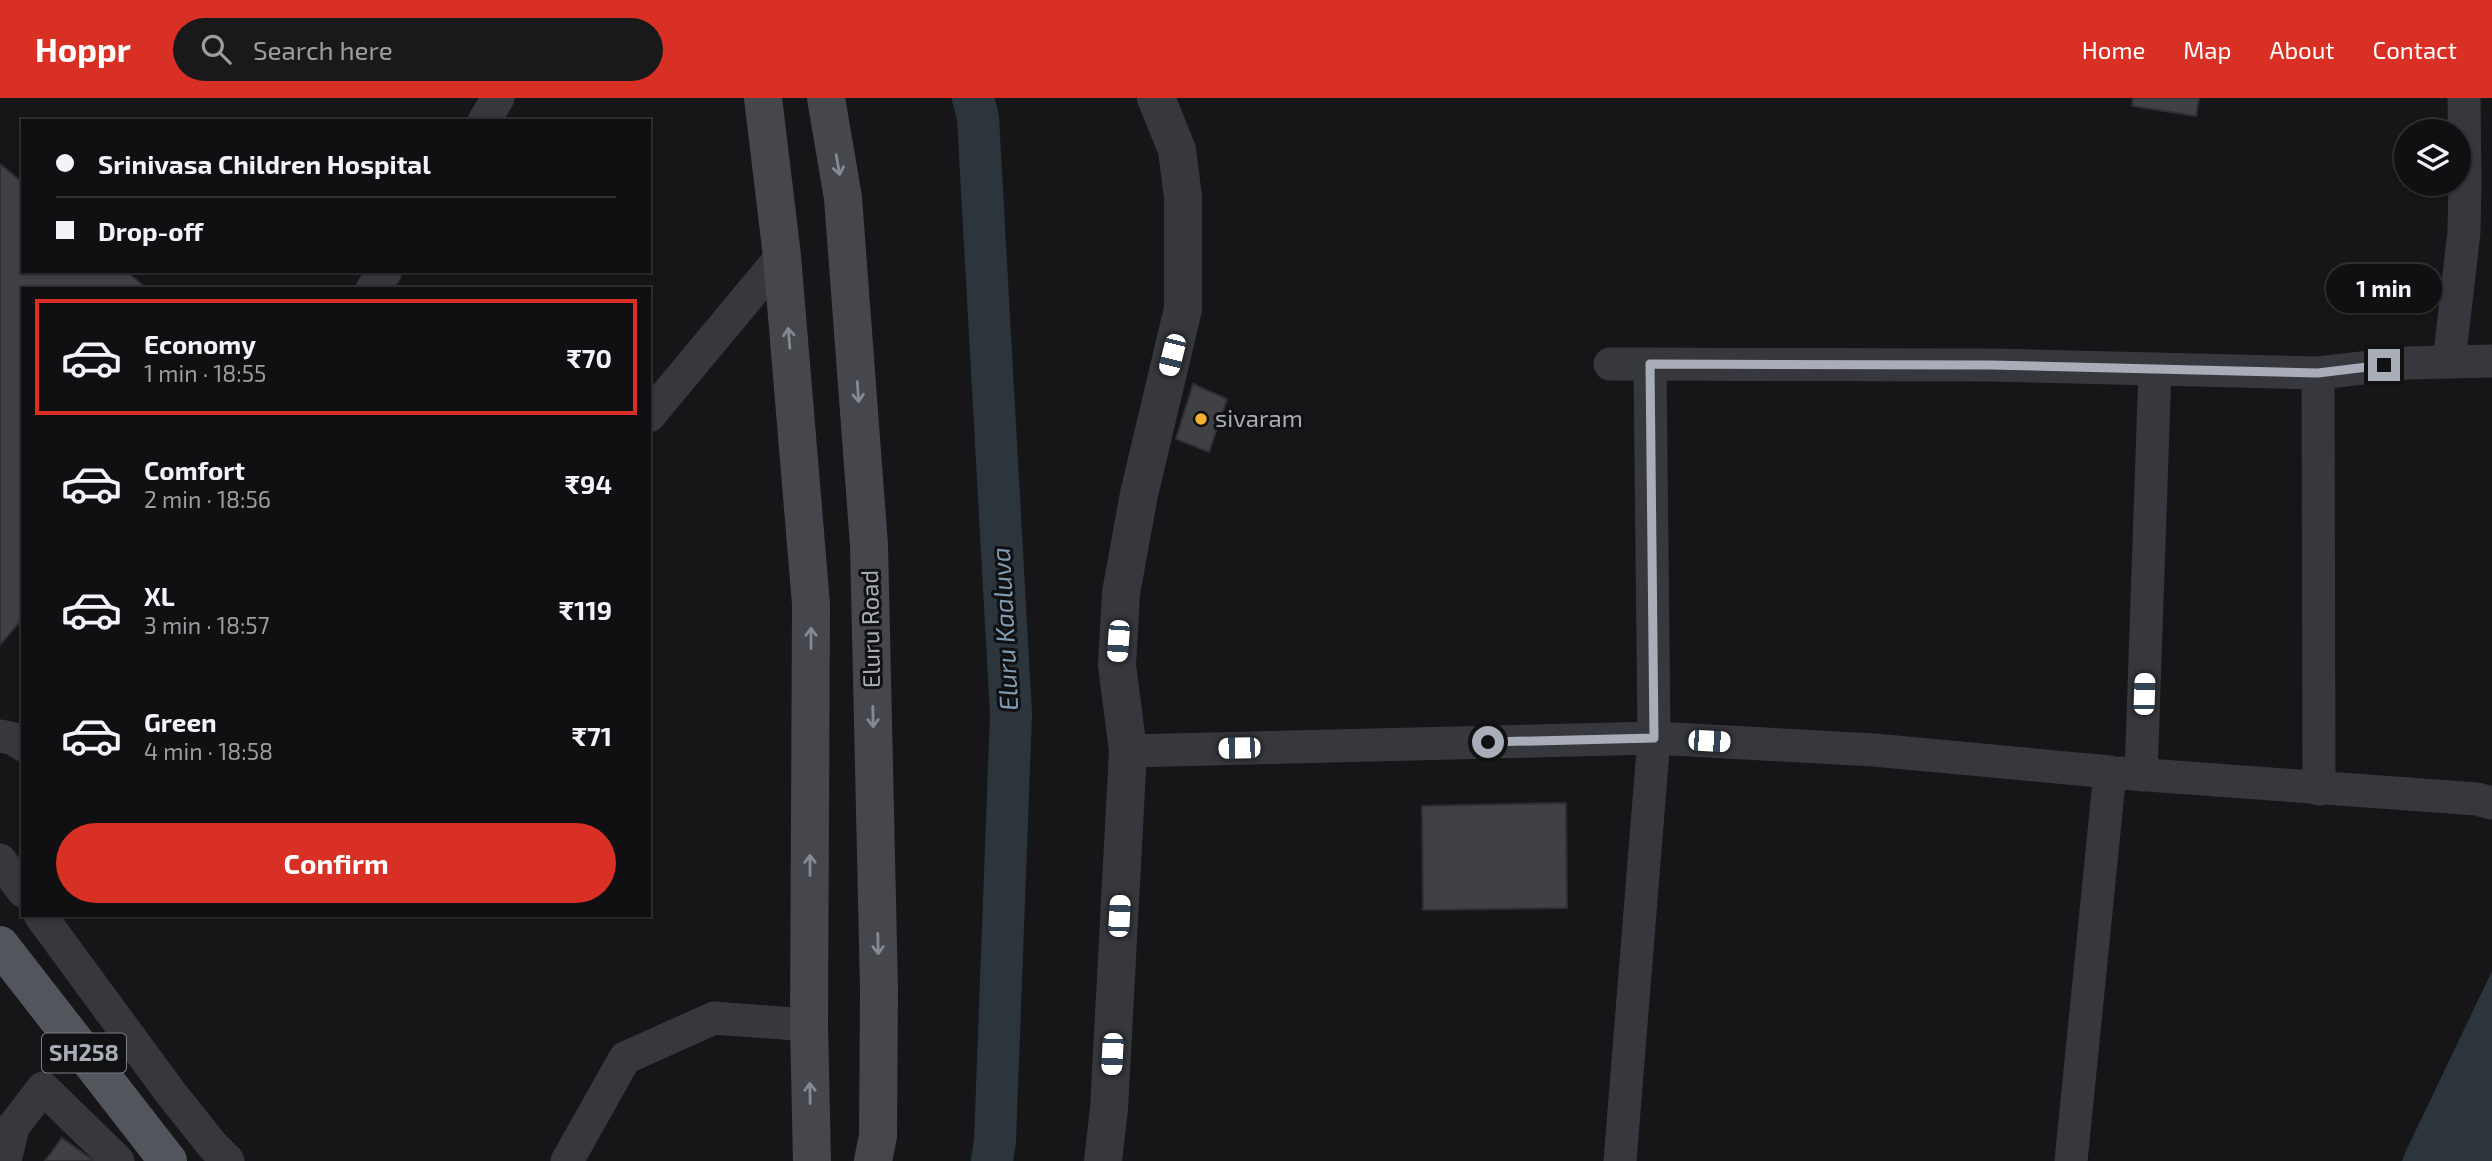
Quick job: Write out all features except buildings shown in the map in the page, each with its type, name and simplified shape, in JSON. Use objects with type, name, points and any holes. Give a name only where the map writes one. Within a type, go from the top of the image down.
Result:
[{"type":"main road","points":[[763,98],[782,256],[811,604],[811,1161]]},
{"type":"main road","name":"Eluru Road","points":[[826,98],[843,198],[869,545],[879,989],[877,1136],[873,1161]]},
{"type":"main road","name":"SH258","points":[[0,944],[168,1161]]},
{"type":"street","points":[[485,119],[498,98]]},
{"type":"street","points":[[1103,1161],[1110,1109],[1128,751],[1117,665],[1121,593],[1139,494],[1183,309],[1182,197],[1177,150],[1156,98]]},
{"type":"street","points":[[2449,362],[2466,184],[2464,98]]},
{"type":"street","points":[[651,414],[782,256]]},
{"type":"street","points":[[374,287],[384,273]]},
{"type":"street","points":[[1610,364],[1964,365],[2318,373],[2406,363],[2492,361]]},
{"type":"street","points":[[1620,1161],[1654,738],[1650,364]]},
{"type":"street","points":[[2071,1161],[2126,774],[2155,369]]},
{"type":"street","points":[[2318,373],[2319,789]]},
{"type":"street","points":[[1128,751],[1654,738],[1874,750],[2126,774],[2477,799],[2492,803]]},
{"type":"street","points":[[0,860],[21,888]]},
{"type":"street","points":[[41,917],[170,1092],[228,1161]]},
{"type":"street","points":[[568,1161],[625,1058],[714,1018],[809,1025]]},
{"type":"street","points":[[5,1161],[13,1127],[43,1088],[118,1161]]},
{"type":"shaded area","points":[[2492,971],[2492,1161],[2402,1161],[2405,1153]]},
{"type":"waterway","name":"Eluru Kaaluva","points":[[973,98],[978,118],[1011,714],[995,1141],[992,1161]]},
{"type":"place","name":"sivaram","points":[[1201,419]]},
{"type":"route","points":[[1488,742],[1654,738],[1650,364],[1991,365],[2318,373],[2384,365]]}]
